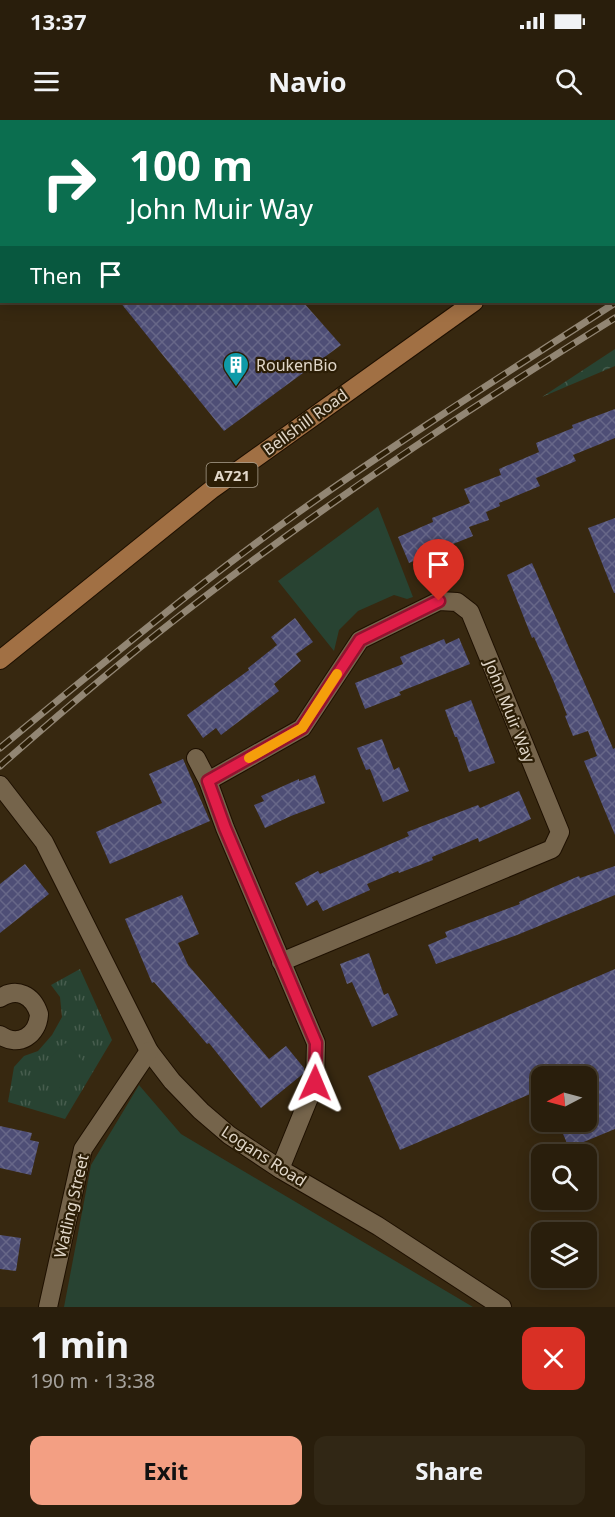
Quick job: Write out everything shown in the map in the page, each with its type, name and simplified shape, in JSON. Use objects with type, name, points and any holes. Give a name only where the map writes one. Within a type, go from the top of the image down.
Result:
[{"type":"main road","name":"Bellshill Road","points":[[0,660],[211,490],[473,303]]},
{"type":"street","name":"John Muir Way","points":[[208,781],[302,728],[360,640],[439,601],[457,602],[470,612],[560,832],[552,849],[281,962]]},
{"type":"street","points":[[196,758],[208,781],[225,828],[316,1043],[315,1083],[280,1169]]},
{"type":"street","name":"Logans Road","points":[[0,785],[44,842],[149,1051],[172,1082],[229,1136],[280,1169],[378,1226],[502,1307]]},
{"type":"street","points":[[0,998],[9,993],[25,994],[32,999],[39,1014],[36,1030],[24,1039],[10,1040],[0,1035]]},
{"type":"street","name":"Watling Street","points":[[48,1307],[84,1149],[149,1051]]},
{"type":"green space","points":[[615,349],[615,366],[542,397]]},
{"type":"green space","points":[[378,507],[413,597],[407,599],[394,595],[358,611],[339,630],[334,651],[278,581]]},
{"type":"green space","points":[[80,969],[112,1040],[65,1119],[8,1102],[14,1067],[24,1056],[38,1051],[52,1035],[62,1017],[60,997],[51,985]]},
{"type":"green space","points":[[65,1043],[84,1062],[59,1088],[39,1069]]},
{"type":"green space","points":[[139,1085],[181,1134],[473,1307],[64,1307],[91,1165]]},
{"type":"building","name":"RoukenBio","points":[[121,303],[304,303],[341,345],[224,431]]},
{"type":"building","points":[[615,409],[615,438],[573,455],[576,461],[536,478],[540,486],[499,503],[500,506],[486,512],[489,520],[469,527],[473,536],[409,563],[398,537],[433,522],[432,518],[470,503],[464,489],[501,475],[499,469],[539,452],[536,443],[573,428],[572,425]]},
{"type":"building","points":[[615,518],[615,593],[614,593],[588,528]]},
{"type":"building","points":[[532,563],[613,749],[615,748],[615,835],[584,761],[597,756],[588,731],[573,736],[554,682],[534,637],[532,638],[507,575]]},
{"type":"building","points":[[295,618],[313,642],[296,654],[301,661],[274,684],[279,691],[221,735],[216,728],[203,738],[187,715],[249,670],[248,668],[277,645],[271,637]]},
{"type":"building","points":[[459,638],[470,664],[399,692],[401,695],[365,709],[355,683],[403,664],[400,657],[444,639],[446,644]]},
{"type":"building","points":[[471,700],[495,763],[469,772],[445,710]]},
{"type":"building","points":[[382,739],[394,770],[399,767],[409,791],[383,802],[370,769],[366,770],[357,748]]},
{"type":"building","points":[[183,759],[210,821],[110,864],[96,832],[162,803],[149,774]]},
{"type":"building","points":[[315,775],[325,803],[265,828],[254,805],[264,801],[261,796],[299,779],[299,781]]},
{"type":"building","points":[[519,791],[531,819],[479,842],[478,838],[432,857],[433,860],[367,884],[370,890],[323,911],[317,900],[307,906],[295,883],[318,871],[320,874],[409,836],[407,832],[478,805],[480,808]]},
{"type":"building","points":[[25,864],[49,894],[0,933],[0,884]]},
{"type":"building","points":[[615,866],[615,895],[517,935],[436,964],[428,945],[447,937],[445,932],[520,904],[519,902],[579,876],[580,878]]},
{"type":"building","points":[[182,895],[199,934],[178,943],[188,965],[269,1059],[286,1046],[304,1068],[304,1073],[261,1108],[209,1043],[207,1044],[154,982],[152,983],[125,919]]},
{"type":"building","points":[[369,953],[384,995],[388,993],[398,1015],[372,1027],[352,982],[347,984],[340,964]]},
{"type":"building","points":[[615,969],[615,1129],[579,1144],[567,1144],[562,1132],[597,1132],[597,1066],[531,1066],[531,1094],[400,1150],[368,1076]]},
{"type":"building","points":[[0,1126],[32,1133],[30,1140],[39,1142],[31,1175],[0,1168]]},
{"type":"building","points":[[0,1235],[21,1238],[16,1271],[0,1269]]},
{"type":"railway","points":[[0,748],[183,599],[296,514],[414,433],[615,303]]},
{"type":"railway","points":[[0,766],[125,659],[303,524],[510,384],[615,318]]},
{"type":"slow traffic","points":[[249,758],[302,728],[337,674]]},
{"type":"place","name":"RoukenBio","points":[[236,388]]},
{"type":"route","points":[[315,1083],[316,1043],[225,828],[208,781],[302,728],[360,640],[439,601]]}]
